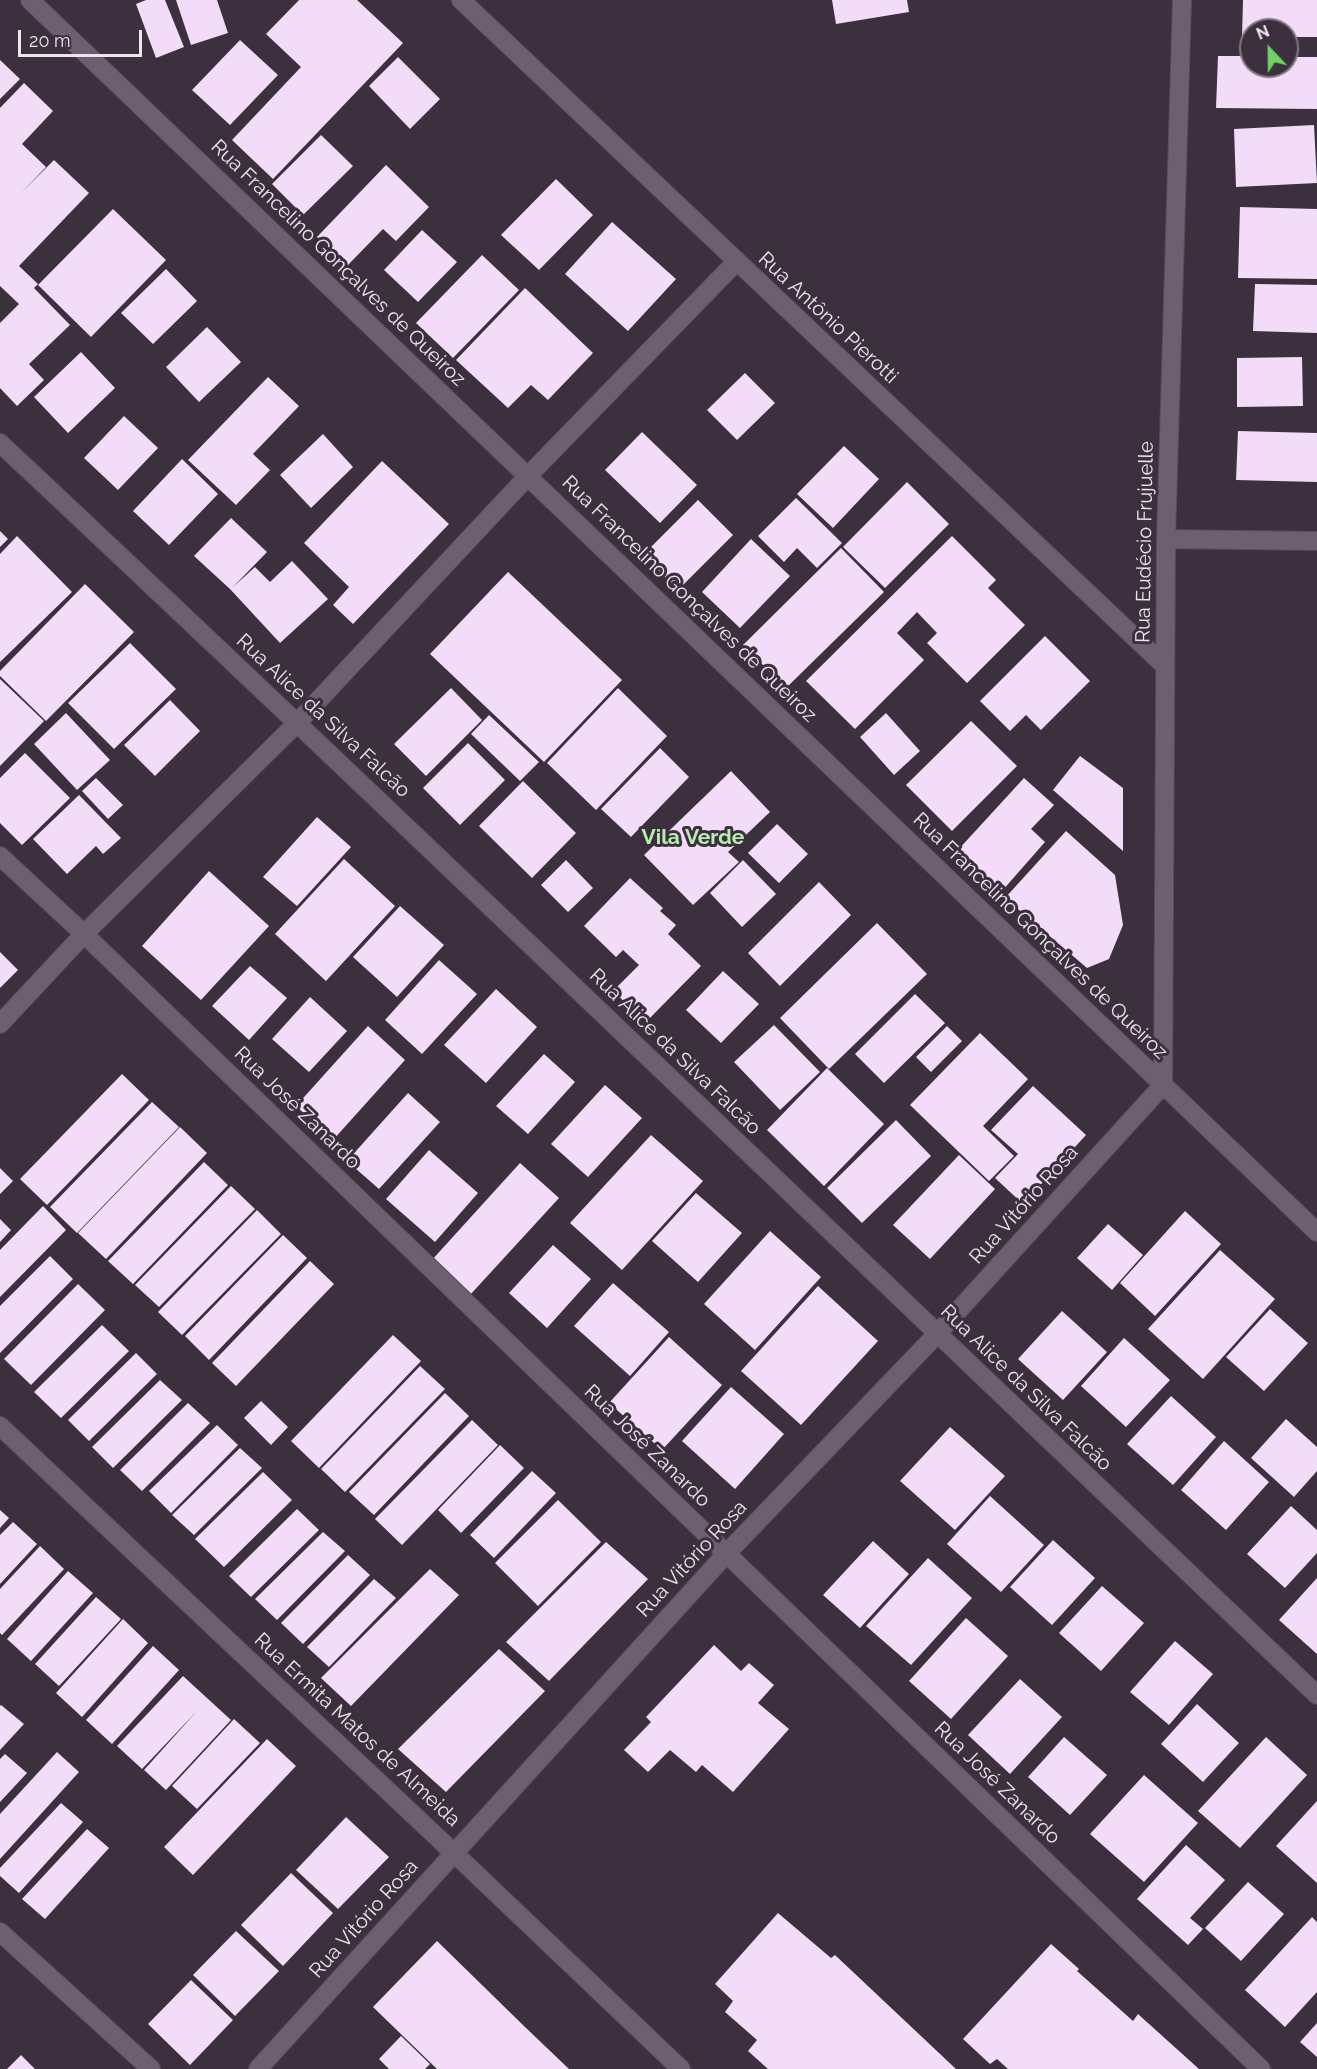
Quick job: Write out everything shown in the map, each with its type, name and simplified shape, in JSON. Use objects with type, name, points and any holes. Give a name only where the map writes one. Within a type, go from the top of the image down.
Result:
[{"type":"street","name":"Rua Francelino Gonçalves de Queiroz","points":[[30,0],[1317,1232]]},
{"type":"street","name":"Rua Antônio Pierotti","points":[[461,0],[1165,666]]},
{"type":"street","name":"Rua Eudécio Frujuelle","points":[[1163,1085],[1166,539],[1182,0]]},
{"type":"street","points":[[0,1024],[84,934],[298,722],[528,476],[736,262]]},
{"type":"street","name":"Rua Alice da Silva Falcão","points":[[0,443],[298,722],[1317,1695]]},
{"type":"street","points":[[1166,539],[1317,541]]},
{"type":"street","name":"Rua José Zanardo","points":[[0,856],[84,934],[1261,2069]]},
{"type":"street","name":"Rua Vitório Rosa","points":[[258,2069],[726,1554],[937,1334],[1163,1085]]},
{"type":"street","name":"Rua Ermita Matos de Almeida","points":[[0,1426],[681,2069]]},
{"type":"street","points":[[0,1932],[151,2069]]},
{"type":"building","points":[[146,0],[165,0],[184,47],[156,58],[136,4]]},
{"type":"building","points":[[176,0],[217,0],[228,33],[191,45]]},
{"type":"building","points":[[299,0],[357,0],[403,43],[273,179],[232,140],[301,67],[266,34]]},
{"type":"building","points":[[832,0],[907,0],[909,12],[836,24]]},
{"type":"building","points":[[1243,0],[1317,0],[1317,37],[1299,37],[1299,18],[1243,18]]},
{"type":"building","points":[[240,40],[278,75],[230,125],[192,90]]},
{"type":"building","points":[[1218,56],[1239,56],[1239,78],[1299,78],[1299,57],[1317,57],[1317,109],[1216,108]]},
{"type":"building","points":[[398,57],[440,99],[410,129],[369,86]]},
{"type":"building","points":[[0,60],[20,79],[0,99]]},
{"type":"building","points":[[24,83],[53,111],[22,144],[46,167],[21,193],[54,160],[89,193],[19,266],[38,284],[34,288],[70,325],[29,364],[44,380],[17,406],[0,388],[0,323],[19,304],[0,286],[0,108]]},
{"type":"building","points":[[1314,125],[1317,183],[1236,187],[1234,129]]},
{"type":"building","points":[[321,135],[353,166],[303,215],[272,184]]},
{"type":"building","points":[[386,165],[429,207],[396,241],[383,229],[347,266],[317,237]]},
{"type":"building","points":[[556,179],[593,215],[539,270],[501,235]]},
{"type":"building","points":[[1240,207],[1317,209],[1317,279],[1238,278]]},
{"type":"building","points":[[113,209],[166,260],[91,337],[38,285]]},
{"type":"building","points":[[612,222],[676,279],[628,331],[565,274]]},
{"type":"building","points":[[422,230],[457,262],[418,302],[384,270]]},
{"type":"building","points":[[482,255],[519,290],[453,358],[416,323]]},
{"type":"building","points":[[166,269],[197,301],[153,344],[121,313]]},
{"type":"building","points":[[1255,284],[1317,285],[1317,333],[1253,331]]},
{"type":"building","points":[[525,288],[593,353],[548,400],[531,385],[508,408],[456,360]]},
{"type":"building","points":[[207,327],[241,362],[199,402],[166,367]]},
{"type":"building","points":[[81,352],[115,388],[68,433],[34,397]]},
{"type":"building","points":[[1302,357],[1303,406],[1237,407],[1237,358]]},
{"type":"building","points":[[745,373],[775,403],[737,440],[707,410]]},
{"type":"building","points":[[268,377],[299,406],[253,454],[270,470],[236,505],[188,460]]},
{"type":"building","points":[[124,416],[158,448],[118,490],[84,458]]},
{"type":"building","points":[[1238,431],[1317,433],[1317,482],[1236,480]]},
{"type":"building","points":[[642,432],[697,485],[660,523],[605,470]]},
{"type":"building","points":[[323,434],[353,467],[311,508],[280,475]]},
{"type":"building","points":[[844,446],[879,479],[833,528],[797,494]]},
{"type":"building","points":[[182,459],[218,494],[169,545],[133,511]]},
{"type":"building","points":[[382,461],[449,524],[353,624],[333,605],[349,587],[304,543]]},
{"type":"building","points":[[907,482],[949,524],[885,588],[843,547]]},
{"type":"building","points":[[796,498],[842,543],[817,568],[797,548],[784,562],[758,536]]},
{"type":"building","points":[[698,500],[733,535],[678,590],[643,555]]},
{"type":"building","points":[[231,518],[267,552],[233,587],[255,567],[270,582],[292,561],[328,599],[280,643],[230,589],[194,556]]},
{"type":"building","points":[[0,531],[8,539],[0,547]]},
{"type":"building","points":[[17,536],[72,592],[0,662],[0,554]]},
{"type":"building","points":[[952,536],[996,580],[988,588],[1025,625],[967,683],[927,643],[937,633],[917,612],[897,633],[924,660],[855,729],[806,681]]},
{"type":"building","points":[[751,539],[790,576],[740,628],[702,592]]},
{"type":"building","points":[[841,548],[884,592],[786,688],[743,645]]},
{"type":"building","points":[[508,572],[622,680],[544,762],[430,654]]},
{"type":"building","points":[[85,584],[134,632],[46,721],[0,676],[0,671]]},
{"type":"building","points":[[1045,636],[1090,681],[1041,730],[1026,715],[1010,731],[980,701]]},
{"type":"building","points":[[130,643],[176,689],[114,749],[68,703]]},
{"type":"building","points":[[0,679],[44,721],[0,766]]},
{"type":"building","points":[[451,688],[482,720],[426,776],[394,744]]},
{"type":"building","points":[[618,688],[667,736],[596,810],[547,763]]},
{"type":"building","points":[[170,700],[200,731],[155,776],[124,745]]},
{"type":"building","points":[[66,713],[110,760],[77,790],[34,744]]},
{"type":"building","points":[[886,713],[920,751],[894,775],[860,737]]},
{"type":"building","points":[[489,715],[539,762],[520,781],[471,734]]},
{"type":"building","points":[[971,721],[1017,766],[952,831],[906,785]]},
{"type":"building","points":[[468,743],[505,780],[460,825],[423,788]]},
{"type":"building","points":[[660,748],[689,777],[631,837],[601,809]]},
{"type":"building","points":[[25,753],[70,798],[22,845],[0,823],[0,778]]},
{"type":"building","points":[[1080,756],[1123,788],[1123,851],[1053,790]]},
{"type":"building","points":[[731,771],[770,812],[728,852],[739,862],[693,905],[644,855]]},
{"type":"building","points":[[96,778],[123,805],[108,819],[82,791]]},
{"type":"building","points":[[1024,778],[1054,805],[1031,829],[1045,842],[1002,891],[957,851]]},
{"type":"building","points":[[523,781],[576,833],[532,878],[479,826]]},
{"type":"building","points":[[79,795],[121,838],[103,854],[96,846],[67,874],[33,839]]},
{"type":"building","points":[[317,817],[351,847],[297,906],[263,877]]},
{"type":"building","points":[[777,824],[808,854],[779,883],[748,853]]},
{"type":"building","points":[[1066,831],[1115,875],[1123,925],[1109,959],[1087,968],[1005,898]]},
{"type":"building","points":[[344,859],[395,906],[326,981],[275,934]]},
{"type":"building","points":[[566,860],[593,888],[568,912],[541,885]]},
{"type":"building","points":[[743,860],[776,894],[742,927],[710,893]]},
{"type":"building","points":[[209,871],[269,926],[201,1000],[142,946]]},
{"type":"building","points":[[630,878],[663,908],[660,911],[676,925],[668,934],[701,966],[646,1022],[613,991],[639,965],[623,950],[616,957],[584,926]]},
{"type":"building","points":[[819,882],[851,915],[780,986],[748,953]]},
{"type":"building","points":[[400,906],[444,945],[397,997],[353,957]]},
{"type":"building","points":[[877,923],[927,974],[829,1069],[780,1018]]},
{"type":"building","points":[[0,952],[18,970],[0,988]]},
{"type":"building","points":[[439,960],[477,994],[422,1054],[385,1020]]},
{"type":"building","points":[[250,966],[287,998],[249,1040],[212,1006]]},
{"type":"building","points":[[723,971],[759,1004],[721,1043],[686,1010]]},
{"type":"building","points":[[496,989],[537,1027],[486,1083],[444,1045]]},
{"type":"building","points":[[915,994],[945,1023],[884,1083],[855,1054]]},
{"type":"building","points":[[310,997],[347,1031],[309,1072],[272,1039]]},
{"type":"building","points":[[774,1025],[820,1072],[780,1110],[734,1062]]},
{"type":"building","points":[[368,1026],[405,1060],[333,1140],[296,1106]]},
{"type":"building","points":[[947,1026],[962,1041],[931,1072],[916,1057]]},
{"type":"building","points":[[980,1033],[1028,1079],[983,1126],[1014,1156],[989,1181],[910,1105]]},
{"type":"building","points":[[544,1054],[575,1082],[528,1134],[496,1106]]},
{"type":"building","points":[[827,1068],[884,1124],[824,1186],[767,1130]]},
{"type":"building","points":[[122,1074],[149,1100],[47,1205],[20,1179]]},
{"type":"building","points":[[605,1085],[642,1118],[588,1177],[551,1144]]},
{"type":"building","points":[[1033,1086],[1086,1135],[1023,1204],[995,1178],[1018,1154],[991,1130]]},
{"type":"building","points":[[408,1093],[440,1122],[379,1189],[347,1161]]},
{"type":"building","points":[[152,1102],[179,1127],[77,1233],[50,1207]]},
{"type":"building","points":[[896,1120],[931,1156],[862,1223],[827,1188]]},
{"type":"building","points":[[180,1127],[207,1153],[106,1259],[78,1233]]},
{"type":"building","points":[[651,1135],[703,1181],[622,1270],[570,1223]]},
{"type":"building","points":[[429,1150],[478,1193],[435,1242],[386,1199]]},
{"type":"building","points":[[959,1155],[995,1189],[930,1259],[893,1225]]},
{"type":"building","points":[[204,1162],[228,1185],[133,1284],[108,1261]]},
{"type":"building","points":[[520,1163],[559,1198],[470,1295],[431,1261]]},
{"type":"building","points":[[0,1168],[13,1181],[0,1194]]},
{"type":"building","points":[[231,1186],[255,1209],[159,1307],[135,1285]]},
{"type":"building","points":[[696,1193],[742,1233],[698,1282],[652,1241]]},
{"type":"building","points":[[43,1206],[66,1230],[0,1297],[0,1250]]},
{"type":"building","points":[[257,1210],[281,1234],[182,1335],[158,1312]]},
{"type":"building","points":[[1185,1211],[1221,1244],[1155,1316],[1120,1283]]},
{"type":"building","points":[[0,1219],[11,1230],[0,1242]]},
{"type":"building","points":[[1108,1224],[1143,1255],[1112,1290],[1077,1258]]},
{"type":"building","points":[[770,1231],[821,1277],[755,1350],[704,1304]]},
{"type":"building","points":[[283,1235],[307,1258],[209,1360],[185,1336]]},
{"type":"building","points":[[553,1245],[591,1279],[547,1328],[509,1293]]},
{"type":"building","points":[[1220,1250],[1275,1299],[1203,1379],[1148,1329]]},
{"type":"building","points":[[50,1256],[73,1279],[0,1353],[0,1306]]},
{"type":"building","points":[[310,1261],[334,1284],[236,1386],[212,1363]]},
{"type":"building","points":[[613,1283],[669,1332],[630,1376],[574,1326]]},
{"type":"building","points":[[78,1284],[105,1310],[31,1385],[4,1359]]},
{"type":"building","points":[[818,1286],[878,1341],[801,1425],[741,1371]]},
{"type":"building","points":[[1270,1309],[1308,1343],[1264,1391],[1226,1357]]},
{"type":"building","points":[[1062,1311],[1107,1352],[1063,1400],[1018,1359]]},
{"type":"building","points":[[102,1325],[129,1351],[61,1418],[34,1392]]},
{"type":"building","points":[[393,1335],[421,1361],[319,1468],[291,1441]]},
{"type":"building","points":[[669,1337],[722,1385],[662,1450],[609,1403]]},
{"type":"building","points":[[1124,1338],[1170,1380],[1126,1427],[1081,1386]]},
{"type":"building","points":[[136,1353],[157,1374],[89,1441],[68,1420]]},
{"type":"building","points":[[420,1366],[445,1389],[345,1492],[321,1469]]},
{"type":"building","points":[[160,1380],[182,1400],[113,1468],[92,1447]]},
{"type":"building","points":[[731,1387],[784,1434],[735,1489],[682,1441]]},
{"type":"building","points":[[445,1393],[469,1416],[374,1515],[349,1492]]},
{"type":"building","points":[[1171,1396],[1216,1437],[1173,1485],[1127,1444]]},
{"type":"building","points":[[261,1401],[288,1427],[271,1445],[244,1418]]},
{"type":"building","points":[[188,1403],[210,1423],[142,1491],[120,1470]]},
{"type":"building","points":[[1286,1419],[1317,1447],[1317,1471],[1294,1497],[1251,1458]]},
{"type":"building","points":[[472,1420],[498,1445],[402,1545],[375,1519]]},
{"type":"building","points":[[217,1425],[238,1445],[171,1513],[149,1491]]},
{"type":"building","points":[[950,1427],[1005,1476],[955,1530],[900,1481]]},
{"type":"building","points":[[1224,1441],[1269,1482],[1226,1530],[1181,1490]]},
{"type":"building","points":[[500,1445],[524,1468],[461,1533],[438,1510]]},
{"type":"building","points":[[240,1448],[262,1468],[194,1535],[172,1515]]},
{"type":"building","points":[[532,1471],[556,1493],[494,1558],[470,1535]]},
{"type":"building","points":[[263,1472],[292,1500],[224,1567],[195,1539]]},
{"type":"building","points":[[990,1496],[1044,1545],[1001,1592],[947,1544]]},
{"type":"building","points":[[558,1500],[601,1542],[538,1606],[495,1563]]},
{"type":"building","points":[[1291,1506],[1317,1530],[1317,1553],[1285,1588],[1247,1554]]},
{"type":"building","points":[[297,1509],[319,1530],[251,1597],[229,1576]]},
{"type":"building","points":[[0,1510],[9,1518],[0,1528]]},
{"type":"building","points":[[13,1522],[37,1544],[0,1584],[0,1535]]},
{"type":"building","points":[[323,1532],[345,1551],[277,1620],[255,1599]]},
{"type":"building","points":[[1053,1540],[1095,1578],[1052,1625],[1010,1587]]},
{"type":"building","points":[[873,1541],[909,1574],[860,1628],[823,1595]]},
{"type":"building","points":[[606,1542],[648,1579],[549,1681],[506,1642]]},
{"type":"building","points":[[40,1546],[64,1569],[2,1635],[0,1633],[0,1589]]},
{"type":"building","points":[[348,1555],[370,1575],[303,1644],[281,1623]]},
{"type":"building","points":[[928,1558],[972,1598],[911,1665],[866,1626]]},
{"type":"building","points":[[430,1569],[459,1595],[351,1706],[321,1678]]},
{"type":"building","points":[[68,1571],[93,1593],[31,1661],[7,1639]]},
{"type":"building","points":[[1317,1578],[1317,1654],[1279,1620]]},
{"type":"building","points":[[374,1579],[396,1598],[329,1667],[307,1647]]},
{"type":"building","points":[[1102,1586],[1144,1623],[1101,1671],[1059,1633]]},
{"type":"building","points":[[96,1597],[121,1619],[59,1686],[35,1664]]},
{"type":"building","points":[[966,1618],[1008,1656],[951,1719],[909,1681]]},
{"type":"building","points":[[123,1619],[148,1643],[82,1717],[56,1693]]},
{"type":"building","points":[[1175,1641],[1213,1674],[1169,1725],[1130,1692]]},
{"type":"building","points":[[714,1645],[741,1671],[749,1663],[774,1685],[758,1703],[789,1729],[733,1792],[702,1765],[696,1772],[670,1750],[648,1772],[624,1750],[651,1722],[646,1717]]},
{"type":"building","points":[[153,1646],[179,1670],[112,1744],[86,1720]]},
{"type":"building","points":[[499,1649],[545,1691],[446,1792],[398,1749]]},
{"type":"building","points":[[183,1676],[231,1720],[166,1790],[144,1770],[197,1711],[142,1769],[117,1746]]},
{"type":"building","points":[[1020,1679],[1062,1717],[1010,1774],[968,1735]]},
{"type":"building","points":[[1197,1704],[1239,1743],[1203,1782],[1161,1744]]},
{"type":"building","points":[[0,1706],[24,1724],[0,1750]]},
{"type":"building","points":[[234,1719],[260,1743],[197,1809],[172,1786]]},
{"type":"building","points":[[1064,1737],[1107,1775],[1070,1815],[1028,1777]]},
{"type":"building","points":[[1266,1737],[1307,1775],[1240,1848],[1198,1811]]},
{"type":"building","points":[[267,1739],[296,1766],[193,1875],[164,1847]]},
{"type":"building","points":[[57,1752],[79,1772],[0,1859],[0,1814]]},
{"type":"building","points":[[5,1754],[27,1773],[0,1802],[0,1759]]},
{"type":"building","points":[[1144,1775],[1198,1823],[1144,1882],[1090,1834]]},
{"type":"building","points":[[1317,1801],[1317,1883],[1276,1846]]},
{"type":"building","points":[[61,1803],[83,1822],[19,1893],[0,1876],[0,1868]]},
{"type":"building","points":[[346,1817],[389,1857],[338,1909],[296,1870]]},
{"type":"building","points":[[87,1829],[109,1848],[45,1919],[22,1899]]},
{"type":"building","points":[[1186,1845],[1225,1880],[1190,1918],[1203,1929],[1188,1945],[1137,1899]]},
{"type":"building","points":[[291,1873],[333,1913],[283,1966],[241,1925]]},
{"type":"building","points":[[1248,1882],[1284,1914],[1241,1961],[1205,1928]]},
{"type":"building","points":[[778,1913],[831,1958],[835,1955],[956,2069],[768,2069],[748,2051],[757,2040],[725,2012],[733,2001],[715,1984]]},
{"type":"building","points":[[1312,1917],[1317,1922],[1317,1992],[1285,2027],[1245,1990]]},
{"type":"building","points":[[236,1931],[279,1971],[235,2016],[193,1975]]},
{"type":"building","points":[[437,1941],[569,2069],[437,2069],[373,2007]]},
{"type":"building","points":[[1051,1944],[1079,1969],[1077,1971],[1133,2021],[1138,2014],[1199,2069],[1008,2069],[997,2059],[990,2064],[963,2039]]},
{"type":"building","points":[[191,1980],[233,2020],[190,2065],[148,2024]]},
{"type":"building","points":[[1317,2023],[1317,2057],[1300,2042]]},
{"type":"building","points":[[401,2036],[430,2064],[425,2069],[389,2069],[379,2059]]},
{"type":"building","points":[[21,2055],[35,2069],[7,2069]]},
{"type":"district","name":"Vila Verde","points":[[693,838]]}]
